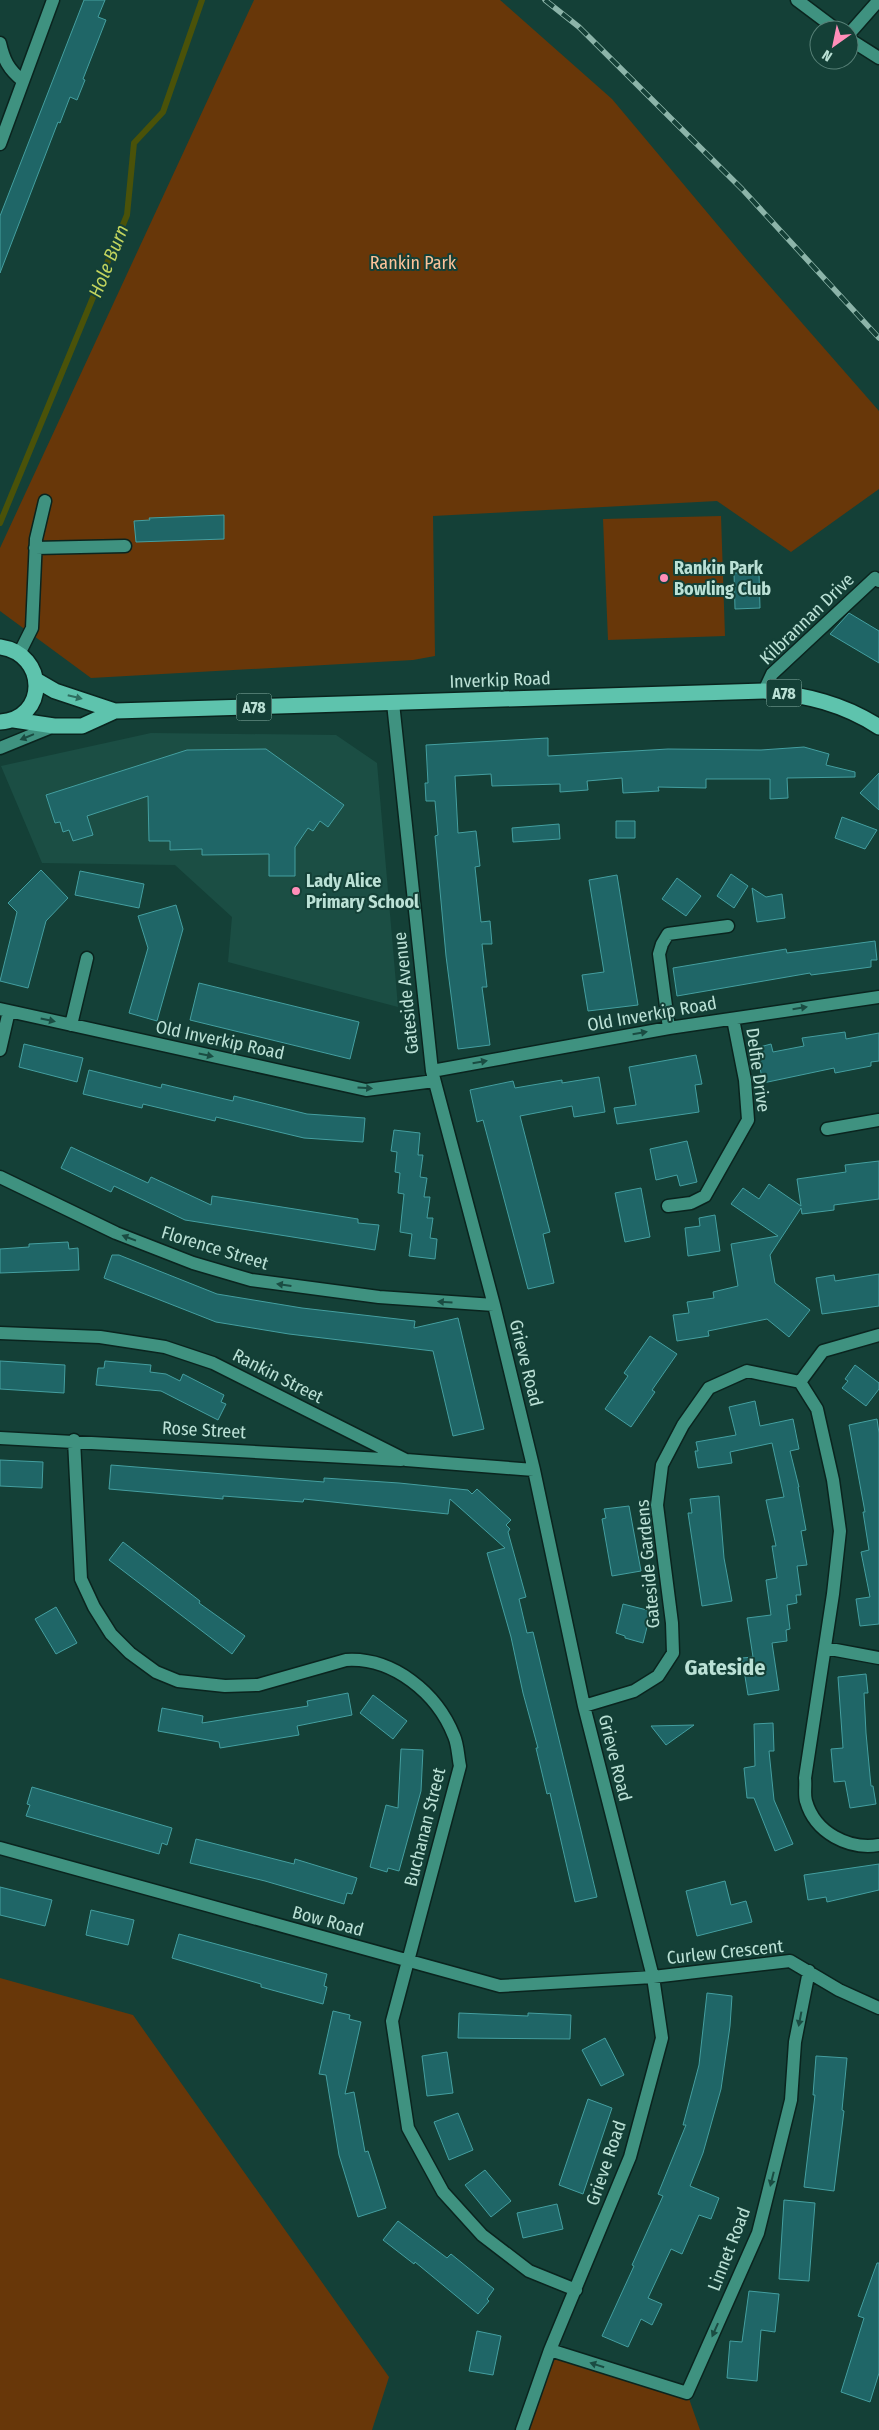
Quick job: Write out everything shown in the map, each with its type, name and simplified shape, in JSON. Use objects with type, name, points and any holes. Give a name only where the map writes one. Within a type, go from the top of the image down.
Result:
[{"type":"highway","points":[[0,647],[19,654],[33,670],[36,680],[34,699],[29,708],[7,721]]},
{"type":"highway","name":"Inverkip Road","points":[[36,680],[55,691],[115,711],[764,691],[796,694],[834,704],[879,727]]},
{"type":"highway","name":"Inverkip Road","points":[[7,721],[54,726],[82,726],[115,711]]},
{"type":"street","points":[[0,144],[53,0]]},
{"type":"street","points":[[797,0],[824,20]]},
{"type":"street","points":[[859,23],[879,0]]},
{"type":"street","points":[[0,43],[4,62],[11,72],[23,81]]},
{"type":"street","points":[[859,45],[879,58]]},
{"type":"street","points":[[19,654],[32,628],[35,548],[45,501]]},
{"type":"street","points":[[35,548],[125,546]]},
{"type":"street","name":"Kilbrannan Drive","points":[[764,691],[772,674],[875,578],[879,581]]},
{"type":"street","name":"Gateside Avenue","points":[[393,703],[433,1076]]},
{"type":"street","points":[[0,748],[54,726]]},
{"type":"street","points":[[669,1028],[659,954],[662,944],[668,934],[728,926]]},
{"type":"street","points":[[71,1025],[87,958]]},
{"type":"street","name":"Old Inverkip Road","points":[[5,1010],[366,1090],[669,1028],[879,997]]},
{"type":"street","points":[[0,1050],[5,1010]]},
{"type":"street","name":"Delfie Drive","points":[[668,1206],[691,1202],[706,1196],[748,1120],[745,1080],[733,1018]]},
{"type":"street","name":"Grieve Road","points":[[433,1076],[494,1305],[534,1470],[584,1706],[652,1978],[662,2038],[630,2157],[550,2350],[522,2430]]},
{"type":"street","points":[[827,1130],[879,1120]]},
{"type":"street","name":"Florence Street","points":[[0,1177],[116,1233],[194,1263],[251,1280],[380,1297],[494,1305]]},
{"type":"street","name":"Rankin Street","points":[[0,1333],[100,1337],[165,1347],[213,1363],[406,1460],[534,1470]]},
{"type":"street","points":[[879,1335],[824,1351],[800,1382],[817,1409],[833,1480],[840,1531],[805,1778],[806,1801],[818,1824],[836,1839],[851,1845],[866,1847],[879,1845]]},
{"type":"street","name":"Gateside Gardens","points":[[584,1706],[634,1691],[658,1676],[673,1653],[672,1623],[657,1505],[662,1465],[683,1425],[709,1388],[747,1371],[800,1382]]},
{"type":"street","name":"Rose Street","points":[[0,1438],[74,1440],[406,1460]]},
{"type":"street","name":"Buchanan Street","points":[[74,1440],[81,1579],[94,1607],[112,1634],[130,1653],[156,1672],[178,1681],[202,1684],[258,1685],[346,1660],[358,1659],[375,1662],[392,1668],[416,1684],[439,1708],[455,1737],[460,1766],[450,1811],[407,1961],[392,2021],[408,2128],[443,2192],[482,2235],[529,2271],[576,2290]]},
{"type":"street","points":[[824,1648],[879,1658]]},
{"type":"street","name":"Bow Road","points":[[0,1848],[500,1986],[652,1978]]},
{"type":"street","name":"Curlew Crescent","points":[[652,1978],[790,1961],[839,1990],[879,2008]]},
{"type":"street","name":"Linnet Road","points":[[550,2350],[687,2393],[758,2233],[791,2100],[795,2042],[809,1971]]},
{"type":"shaded area","name":"Lady Alice Primary School","points":[[151,733],[336,735],[377,763],[398,1007],[228,962],[232,917],[175,865],[42,863],[1,766]]},
{"type":"green space","name":"Rankin Park","points":[[254,0],[500,0],[612,99],[747,260],[879,411],[879,489],[791,552],[717,501],[433,516],[435,656],[413,660],[91,678],[0,611],[0,548]]},
{"type":"green space","name":"Rankin Park Bowling Club","points":[[721,516],[725,636],[608,640],[603,519]]},
{"type":"green space","points":[[0,1978],[133,2015],[389,2377],[372,2430],[0,2430]]},
{"type":"green space","points":[[550,2350],[687,2393],[700,2430],[520,2430]]},
{"type":"building","points":[[84,0],[105,0],[98,17],[106,20],[83,79],[85,80],[77,100],[70,97],[60,123],[58,122],[0,273],[0,216]]},
{"type":"building","points":[[224,515],[224,539],[136,542],[134,521],[150,520],[149,518]]},
{"type":"building","points":[[734,573],[759,573],[760,608],[735,609]]},
{"type":"building","points":[[849,613],[879,631],[879,663],[830,634]]},
{"type":"building","points":[[548,738],[548,756],[668,749],[761,750],[804,747],[829,754],[826,765],[855,772],[855,777],[787,778],[788,798],[770,799],[770,779],[706,779],[706,788],[658,787],[659,791],[623,793],[622,778],[587,781],[588,790],[560,792],[560,784],[492,786],[491,774],[455,776],[458,833],[476,831],[480,866],[475,867],[481,922],[490,921],[492,944],[482,944],[487,987],[482,987],[490,1045],[458,1049],[446,956],[435,836],[438,835],[435,801],[426,801],[425,783],[428,783],[426,745]]},
{"type":"building","points":[[266,749],[344,805],[328,827],[320,821],[313,831],[308,828],[295,847],[295,876],[269,876],[269,854],[202,855],[202,849],[170,850],[170,841],[149,841],[148,796],[87,816],[93,835],[73,841],[69,830],[63,832],[60,822],[55,823],[46,795],[187,750]]},
{"type":"building","points":[[879,773],[879,810],[860,793]]},
{"type":"building","points":[[842,817],[877,830],[865,849],[835,838]]},
{"type":"building","points":[[616,821],[635,821],[635,838],[616,838]]},
{"type":"building","points":[[559,824],[560,839],[513,842],[512,828]]},
{"type":"building","points":[[41,870],[68,898],[46,921],[28,988],[0,981],[17,912],[8,903]]},
{"type":"building","points":[[80,871],[144,884],[139,908],[75,895]]},
{"type":"building","points":[[731,874],[748,886],[734,908],[717,896]]},
{"type":"building","points":[[617,875],[638,1005],[588,1011],[582,975],[604,972],[589,880]]},
{"type":"building","points":[[677,878],[701,896],[686,916],[662,899]]},
{"type":"building","points":[[752,888],[766,897],[782,894],[785,918],[757,922]]},
{"type":"building","points":[[176,905],[183,929],[157,1021],[129,1013],[148,948],[138,916]]},
{"type":"building","points":[[875,941],[877,960],[871,960],[871,967],[811,975],[810,973],[677,996],[673,968],[786,949],[787,953]]},
{"type":"building","points":[[199,983],[359,1022],[350,1059],[190,1020]]},
{"type":"building","points":[[845,1032],[846,1039],[879,1033],[879,1061],[871,1062],[871,1066],[835,1073],[834,1068],[763,1083],[756,1048],[771,1044],[773,1052],[804,1046],[802,1038]]},
{"type":"building","points":[[24,1044],[83,1058],[77,1082],[19,1067]]},
{"type":"building","points":[[696,1055],[702,1084],[695,1085],[699,1112],[617,1124],[614,1108],[636,1105],[629,1067]]},
{"type":"building","points":[[89,1070],[161,1088],[162,1084],[233,1101],[234,1096],[307,1114],[365,1118],[363,1142],[304,1138],[216,1117],[215,1121],[143,1104],[142,1108],[83,1094]]},
{"type":"building","points":[[599,1077],[605,1112],[574,1117],[572,1106],[520,1116],[550,1232],[543,1234],[554,1283],[528,1289],[483,1120],[477,1122],[470,1090],[513,1081],[515,1088],[562,1080],[562,1083]]},
{"type":"building","points":[[394,1130],[420,1133],[418,1155],[423,1155],[420,1177],[427,1178],[424,1197],[430,1197],[427,1218],[433,1218],[430,1238],[437,1239],[435,1259],[409,1256],[412,1234],[400,1232],[404,1194],[398,1193],[400,1173],[395,1172],[397,1152],[391,1151]]},
{"type":"building","points":[[687,1141],[697,1182],[680,1186],[677,1175],[656,1180],[650,1149]]},
{"type":"building","points":[[71,1147],[148,1183],[151,1177],[211,1205],[212,1196],[358,1219],[358,1223],[379,1225],[375,1250],[185,1220],[114,1186],[111,1192],[61,1168]]},
{"type":"building","points":[[879,1161],[879,1199],[834,1205],[834,1210],[802,1214],[801,1208],[770,1255],[775,1283],[810,1310],[789,1337],[767,1319],[708,1331],[709,1336],[677,1341],[673,1315],[689,1313],[687,1302],[714,1298],[713,1292],[738,1286],[731,1244],[778,1236],[731,1204],[743,1188],[759,1199],[769,1184],[801,1206],[797,1179],[846,1172],[845,1165]]},
{"type":"building","points":[[641,1188],[650,1237],[625,1242],[615,1193]]},
{"type":"building","points":[[715,1215],[720,1251],[688,1256],[685,1228],[700,1226],[699,1218]]},
{"type":"building","points":[[68,1242],[69,1249],[78,1248],[79,1270],[0,1273],[0,1249],[29,1247],[29,1244]]},
{"type":"building","points":[[112,1255],[119,1255],[217,1294],[302,1308],[415,1321],[414,1328],[458,1318],[484,1429],[453,1436],[433,1351],[289,1334],[216,1322],[104,1278]]},
{"type":"building","points":[[879,1274],[879,1306],[822,1314],[816,1278],[834,1275],[835,1281]]},
{"type":"building","points":[[650,1336],[677,1354],[652,1390],[655,1392],[631,1427],[605,1409],[628,1376],[624,1373]]},
{"type":"building","points":[[0,1361],[65,1365],[64,1393],[0,1389]]},
{"type":"building","points":[[105,1361],[151,1365],[150,1372],[166,1374],[180,1381],[183,1374],[224,1395],[221,1402],[226,1404],[218,1420],[161,1391],[96,1385],[98,1368],[104,1368]]},
{"type":"building","points":[[855,1365],[879,1383],[879,1389],[866,1406],[842,1388],[848,1381],[845,1379]]},
{"type":"building","points":[[755,1401],[760,1426],[793,1419],[799,1449],[790,1451],[799,1487],[806,1530],[801,1531],[807,1565],[797,1566],[801,1595],[796,1595],[797,1603],[787,1605],[790,1629],[786,1630],[787,1641],[772,1643],[779,1690],[748,1695],[742,1658],[753,1657],[747,1618],[771,1615],[766,1580],[777,1578],[772,1546],[776,1546],[766,1500],[784,1497],[772,1443],[730,1452],[732,1463],[698,1468],[695,1451],[698,1451],[696,1442],[736,1435],[729,1407]]},
{"type":"building","points":[[877,1419],[879,1433],[879,1624],[860,1626],[856,1599],[870,1597],[861,1552],[869,1550],[863,1512],[865,1512],[849,1425]]},
{"type":"building","points":[[0,1460],[43,1462],[42,1488],[0,1486]]},
{"type":"building","points":[[111,1465],[324,1482],[324,1478],[399,1483],[468,1490],[472,1494],[477,1489],[511,1520],[506,1525],[510,1529],[508,1532],[526,1597],[519,1599],[527,1633],[533,1632],[597,1897],[575,1902],[550,1793],[547,1794],[536,1748],[538,1748],[523,1693],[511,1637],[487,1553],[505,1548],[450,1499],[448,1514],[304,1499],[303,1502],[223,1496],[223,1499],[109,1489]]},
{"type":"building","points":[[719,1496],[724,1558],[732,1601],[702,1606],[688,1513],[692,1513],[690,1499]]},
{"type":"building","points":[[629,1506],[641,1571],[612,1576],[602,1519],[606,1518],[604,1509]]},
{"type":"building","points":[[123,1542],[200,1601],[199,1603],[245,1636],[232,1654],[109,1560]]},
{"type":"building","points":[[623,1604],[651,1611],[643,1643],[625,1638],[625,1636],[616,1633]]},
{"type":"building","points":[[56,1607],[77,1643],[56,1654],[35,1619]]},
{"type":"building","points":[[866,1674],[868,1693],[864,1693],[866,1733],[871,1786],[873,1786],[876,1804],[850,1808],[845,1781],[834,1782],[831,1749],[843,1748],[838,1677]]},
{"type":"building","points":[[348,1693],[352,1715],[297,1726],[299,1735],[220,1748],[219,1742],[158,1731],[162,1708],[203,1716],[202,1723],[308,1706],[307,1701]]},
{"type":"building","points":[[373,1695],[407,1721],[393,1739],[360,1713]]},
{"type":"building","points":[[773,1723],[774,1751],[769,1751],[774,1800],[793,1844],[775,1851],[754,1798],[747,1798],[744,1768],[755,1766],[754,1724]]},
{"type":"building","points":[[694,1725],[666,1745],[651,1726]]},
{"type":"building","points":[[401,1749],[423,1750],[421,1791],[399,1871],[388,1868],[387,1872],[370,1867],[386,1805],[398,1808]]},
{"type":"building","points":[[32,1787],[172,1828],[167,1845],[162,1843],[159,1854],[26,1816],[30,1805],[27,1804]]},
{"type":"building","points":[[196,1839],[294,1864],[295,1859],[357,1878],[352,1894],[347,1893],[344,1904],[265,1881],[190,1863]]},
{"type":"building","points":[[879,1864],[879,1890],[827,1902],[826,1897],[808,1900],[804,1875]]},
{"type":"building","points":[[725,1881],[731,1905],[746,1901],[752,1922],[697,1936],[686,1891]]},
{"type":"building","points":[[0,1887],[52,1900],[45,1926],[0,1915]]},
{"type":"building","points":[[91,1910],[134,1920],[128,1945],[86,1935]]},
{"type":"building","points":[[179,1934],[327,1974],[324,1986],[327,1987],[323,2004],[261,1987],[261,1984],[172,1958]]},
{"type":"building","points":[[707,1993],[732,1996],[730,2026],[721,2089],[703,2153],[690,2186],[719,2198],[711,2219],[699,2215],[682,2254],[671,2249],[648,2298],[662,2304],[652,2325],[641,2319],[628,2347],[602,2336],[663,2196],[658,2194],[686,2125],[683,2125],[699,2065]]},
{"type":"building","points":[[333,2011],[350,2015],[349,2019],[361,2022],[345,2094],[354,2092],[365,2152],[368,2151],[386,2208],[358,2217],[339,2155],[326,2075],[319,2074]]},
{"type":"building","points":[[459,2013],[528,2016],[528,2013],[571,2015],[570,2039],[458,2038]]},
{"type":"building","points":[[605,2038],[624,2075],[601,2086],[582,2050]]},
{"type":"building","points":[[447,2052],[453,2093],[427,2096],[422,2056]]},
{"type":"building","points":[[816,2056],[847,2058],[842,2110],[844,2111],[834,2191],[804,2187],[815,2095],[813,2095]]},
{"type":"building","points":[[588,2099],[612,2108],[583,2194],[559,2185]]},
{"type":"building","points":[[458,2113],[473,2150],[449,2160],[434,2122]]},
{"type":"building","points":[[485,2170],[511,2201],[491,2217],[465,2185]]},
{"type":"building","points":[[784,2200],[815,2203],[809,2281],[779,2279]]},
{"type":"building","points":[[557,2204],[563,2229],[523,2238],[517,2213]]},
{"type":"building","points":[[398,2221],[447,2258],[451,2254],[494,2289],[487,2299],[489,2301],[478,2314],[415,2262],[414,2264],[383,2240]]},
{"type":"building","points":[[877,2263],[879,2263],[879,2373],[870,2402],[841,2392],[864,2318],[858,2316]]},
{"type":"building","points":[[749,2291],[779,2294],[775,2332],[761,2330],[757,2381],[727,2378],[730,2341],[742,2342]]},
{"type":"building","points":[[477,2331],[501,2336],[493,2375],[469,2371]]},
{"type":"waterway","name":"Hole Burn","points":[[0,523],[127,215],[134,143],[163,112],[202,0]]},
{"type":"railway","points":[[545,0],[579,27],[742,189],[879,338]]},
{"type":"place","name":"Rankin Park Bowling Club","points":[[664,578]]},
{"type":"place","name":"Lady Alice Primary School","points":[[296,891]]},
{"type":"district","name":"Gateside","points":[[725,1667]]}]
